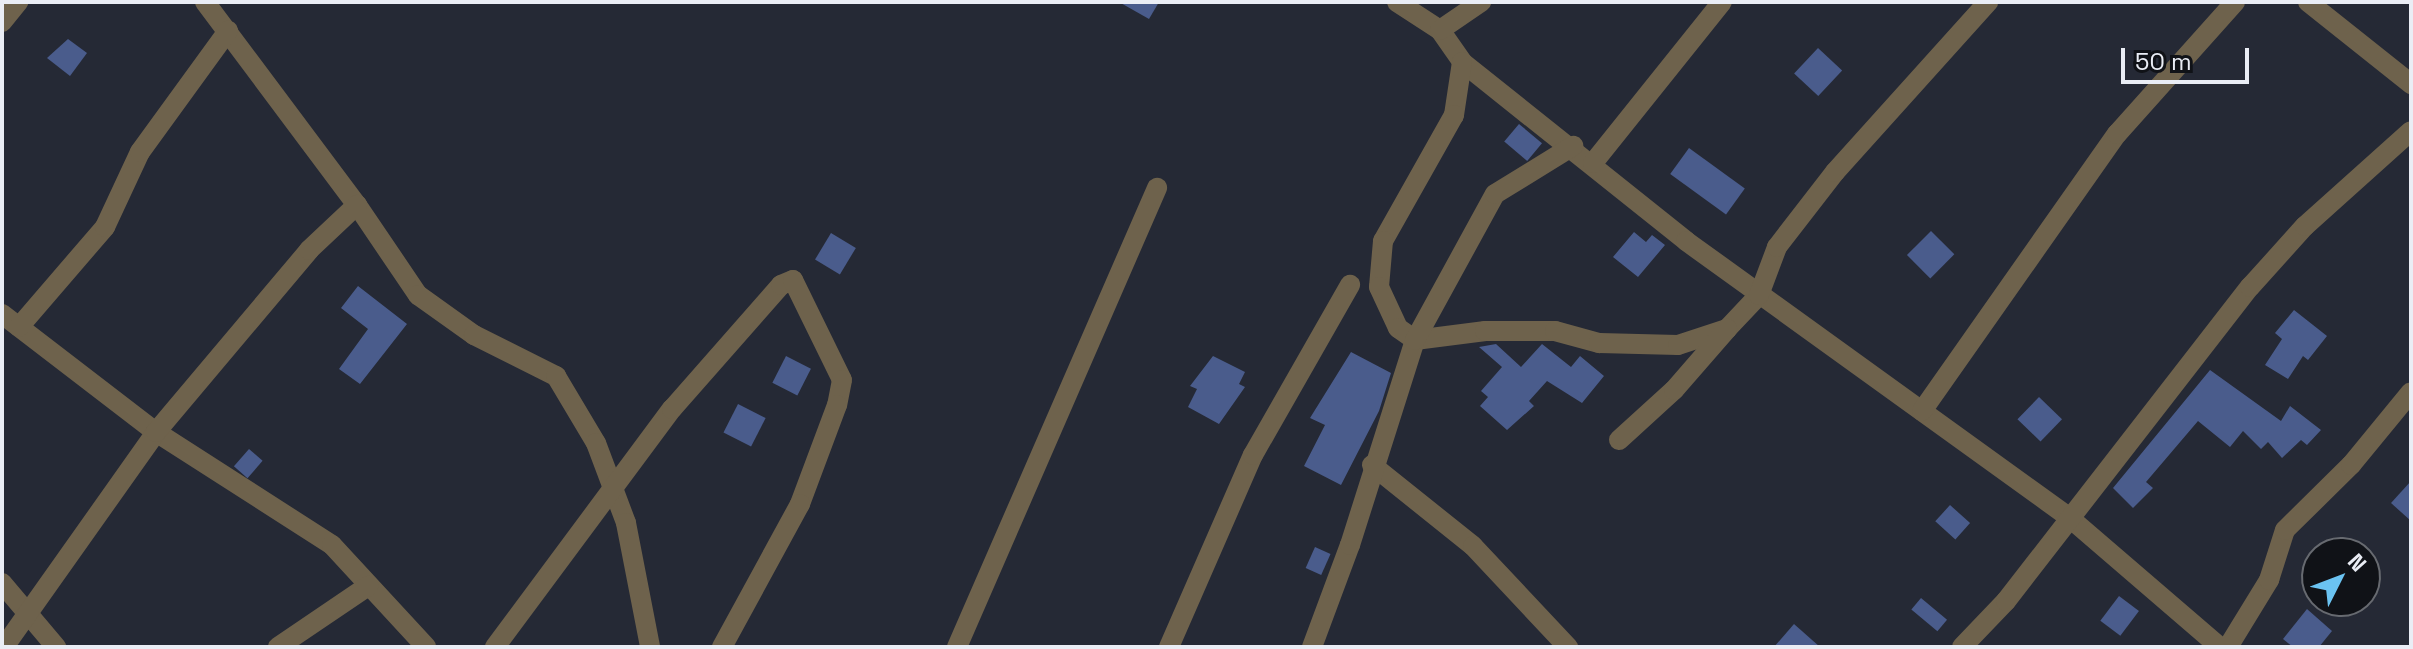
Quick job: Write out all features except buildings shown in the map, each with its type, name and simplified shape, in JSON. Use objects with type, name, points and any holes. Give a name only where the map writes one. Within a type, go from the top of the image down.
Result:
[{"type":"street","points":[[2,22],[18,2]]},
{"type":"street","points":[[205,2],[357,205],[418,295],[474,335],[556,376],[596,443],[626,523],[650,647]]},
{"type":"street","points":[[1397,2],[1440,30],[1462,62],[1573,146],[1759,295],[2071,519],[2220,647]]},
{"type":"street","points":[[1440,30],[1481,2]]},
{"type":"street","points":[[1619,440],[1674,390],[1759,295],[1777,247],[1835,172],[1988,2]]},
{"type":"street","points":[[1922,411],[2117,134],[2235,2]]},
{"type":"street","points":[[2308,2],[2411,84]]},
{"type":"street","points":[[1593,163],[1712,7]]},
{"type":"street","points":[[19,327],[105,227],[140,152],[228,31]]},
{"type":"street","points":[[1462,62],[1454,115],[1383,241],[1379,287],[1398,328],[1415,340],[1485,331],[1555,331],[1599,343],[1678,345],[1727,329]]},
{"type":"street","points":[[1962,647],[2071,519],[2250,287],[2305,226],[2411,131]]},
{"type":"street","points":[[1312,647],[1350,545],[1372,465],[1410,368],[1415,340],[1495,194],[1573,146]]},
{"type":"street","points":[[957,647],[1157,188]]},
{"type":"street","points":[[4,647],[156,432],[309,250],[357,205]]},
{"type":"street","points":[[495,647],[672,409],[781,285],[793,280],[842,380],[800,504],[722,647]]},
{"type":"street","points":[[1169,647],[1253,455],[1350,285]]},
{"type":"street","points":[[2,314],[156,432],[332,545],[426,647]]},
{"type":"street","points":[[2228,647],[2269,580],[2285,530],[2351,465],[2411,392]]},
{"type":"street","points":[[1372,465],[1473,546],[1568,647]]},
{"type":"street","points":[[2,583],[56,647]]},
{"type":"street","points":[[278,647],[368,586]]}]
